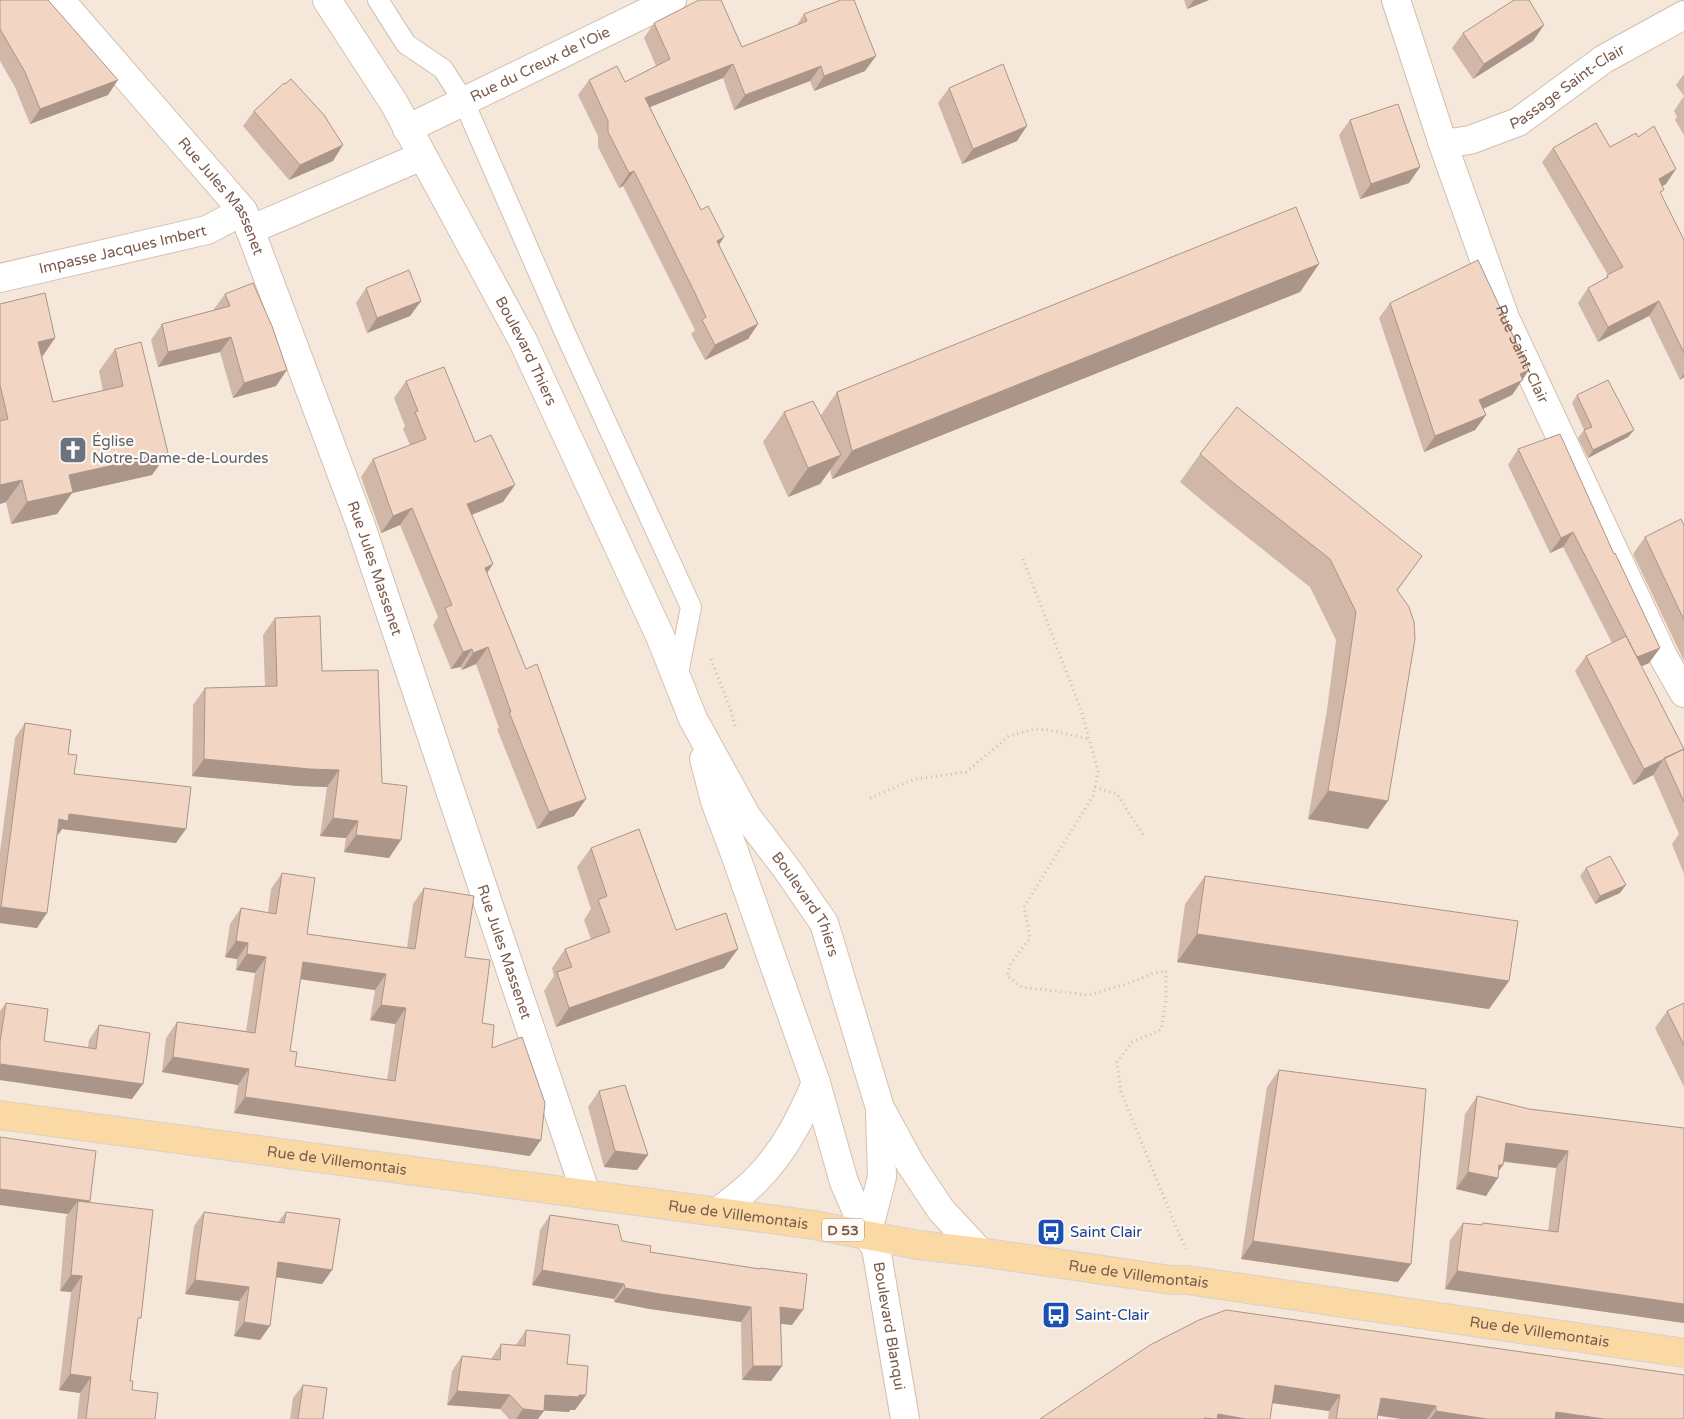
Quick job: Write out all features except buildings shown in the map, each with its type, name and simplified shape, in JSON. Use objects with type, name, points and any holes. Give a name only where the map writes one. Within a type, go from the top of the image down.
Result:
[{"type":"main road","name":"Rue de Villemontais","points":[[0,1114],[814,1225],[918,1244],[1171,1280],[1187,1280],[1684,1353]]},
{"type":"street","name":"Rue Jules Massenet","points":[[60,0],[247,221],[360,524],[586,1194]]},
{"type":"street","name":"Boulevard Thiers","points":[[327,0],[394,103],[523,341],[660,636],[693,719],[715,801],[816,1083],[844,1182],[868,1235]]},
{"type":"street","name":"Rue du Creux de l'Oie","points":[[407,129],[672,0]]},
{"type":"street","name":"Rue Saint-Clair","points":[[1396,0],[1443,144],[1505,318],[1664,658],[1684,693]]},
{"type":"street","name":"Passage Saint-Clair","points":[[1443,144],[1470,140],[1518,122],[1604,59],[1684,15]]},
{"type":"street","name":"Impasse Jacques Imbert","points":[[0,278],[247,221],[422,156]]},
{"type":"street","name":"Boulevard Thiers","points":[[693,719],[747,817],[786,868],[824,924],[880,1108],[911,1165],[940,1210],[980,1252]]},
{"type":"street","points":[[718,1212],[756,1181],[780,1152],[800,1118],[816,1083]]},
{"type":"street","name":"Boulevard Thiers","points":[[868,1235],[882,1177],[880,1108]]},
{"type":"street","name":"Boulevard Blanqui","points":[[868,1235],[876,1248],[905,1419]]},
{"type":"lane","points":[[378,0],[406,44],[443,69],[464,102],[566,335],[691,607],[677,678]]},
{"type":"path","points":[[1023,559],[1081,710],[1098,772],[1093,796],[1024,907],[1030,938],[1011,963],[1007,976],[1022,987],[1088,995],[1126,984],[1154,973],[1166,971],[1166,1000],[1162,1030],[1132,1042],[1117,1062],[1121,1092],[1178,1234],[1188,1253],[1187,1280]]},
{"type":"path","points":[[870,798],[915,779],[966,772],[1009,736],[1035,729],[1050,730],[1089,739]]},
{"type":"path","points":[[1095,787],[1117,794],[1142,835]]},
{"type":"shaded area","points":[[0,0],[1684,0],[1684,1419],[0,1419]]},
{"type":"place","name":"Église Notre-Dame-de-Lourdes","points":[[73,450]]},
{"type":"place","name":"Saint Clair","points":[[1051,1232]]},
{"type":"place","name":"Saint-Clair","points":[[1056,1315]]}]
